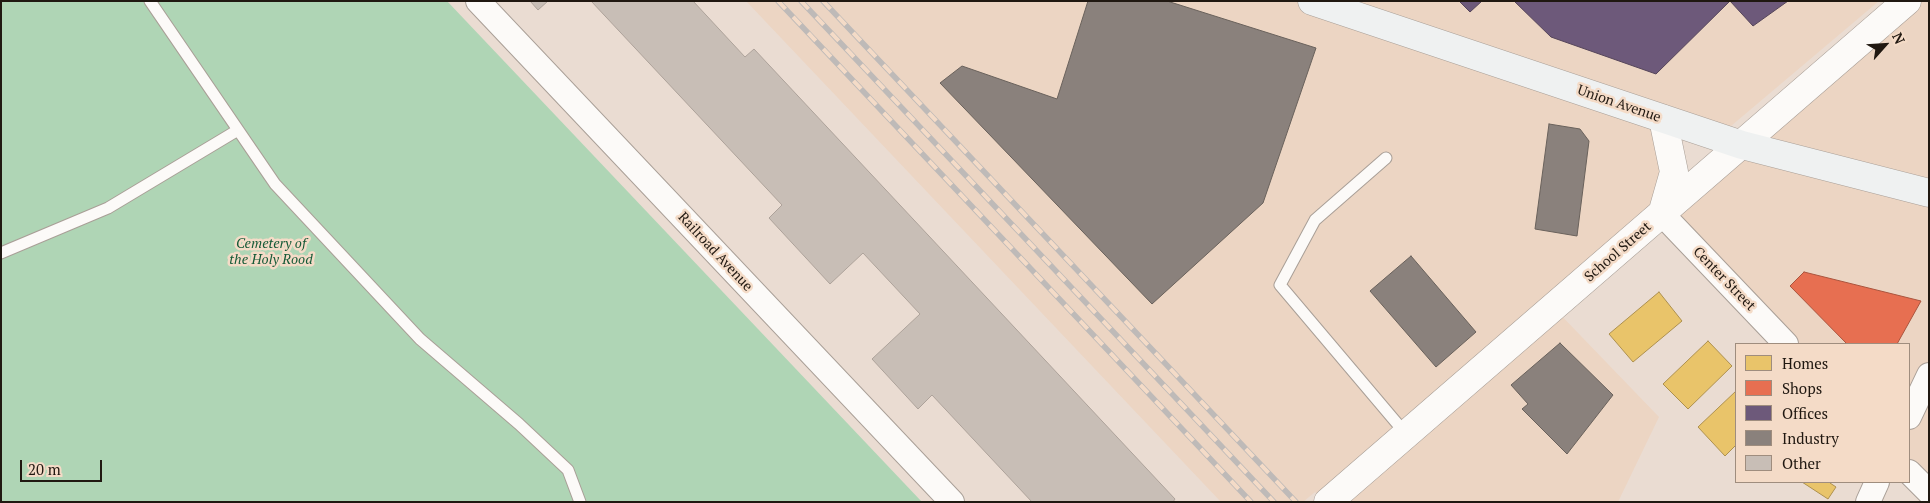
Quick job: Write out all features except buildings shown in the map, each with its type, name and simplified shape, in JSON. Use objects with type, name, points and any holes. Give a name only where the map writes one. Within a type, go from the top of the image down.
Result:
[{"type":"main road","name":"Union Avenue","points":[[1312,1],[1742,145],[1929,193]]},
{"type":"street","name":"Railroad Avenue","points":[[478,1],[952,502]]},
{"type":"street","name":"School Street","points":[[1328,502],[1907,1]]},
{"type":"street","points":[[1662,214],[1674,172],[1664,119]]},
{"type":"street","name":"Center Street","points":[[1662,214],[1785,343]]},
{"type":"street","points":[[1910,415],[1929,375]]},
{"type":"street","points":[[1910,473],[1929,492]]},
{"type":"street","points":[[1868,502],[1877,483]]},
{"type":"lane","points":[[150,1],[275,184],[420,339],[520,424],[568,470],[580,502]]},
{"type":"lane","points":[[1,253],[108,208],[238,130]]},
{"type":"lane","points":[[1386,158],[1314,220],[1280,284],[1407,435]]},
{"type":"shaded area","points":[[746,1],[1879,1],[1718,137],[1664,119],[1662,213],[1907,1],[1929,1],[1929,492],[1910,472],[1910,343],[1786,343],[1662,215],[1554,308],[1659,417],[1618,502],[1324,502],[1315,492],[1303,502],[1221,502]]},
{"type":"green space","name":"Cemetery of the Holy Rood","points":[[1,1],[447,1],[922,502],[1,502]]},
{"type":"railway","points":[[778,1],[1251,502]]},
{"type":"railway","points":[[801,1],[1274,502]]},
{"type":"railway","points":[[823,1],[1296,502]]}]
